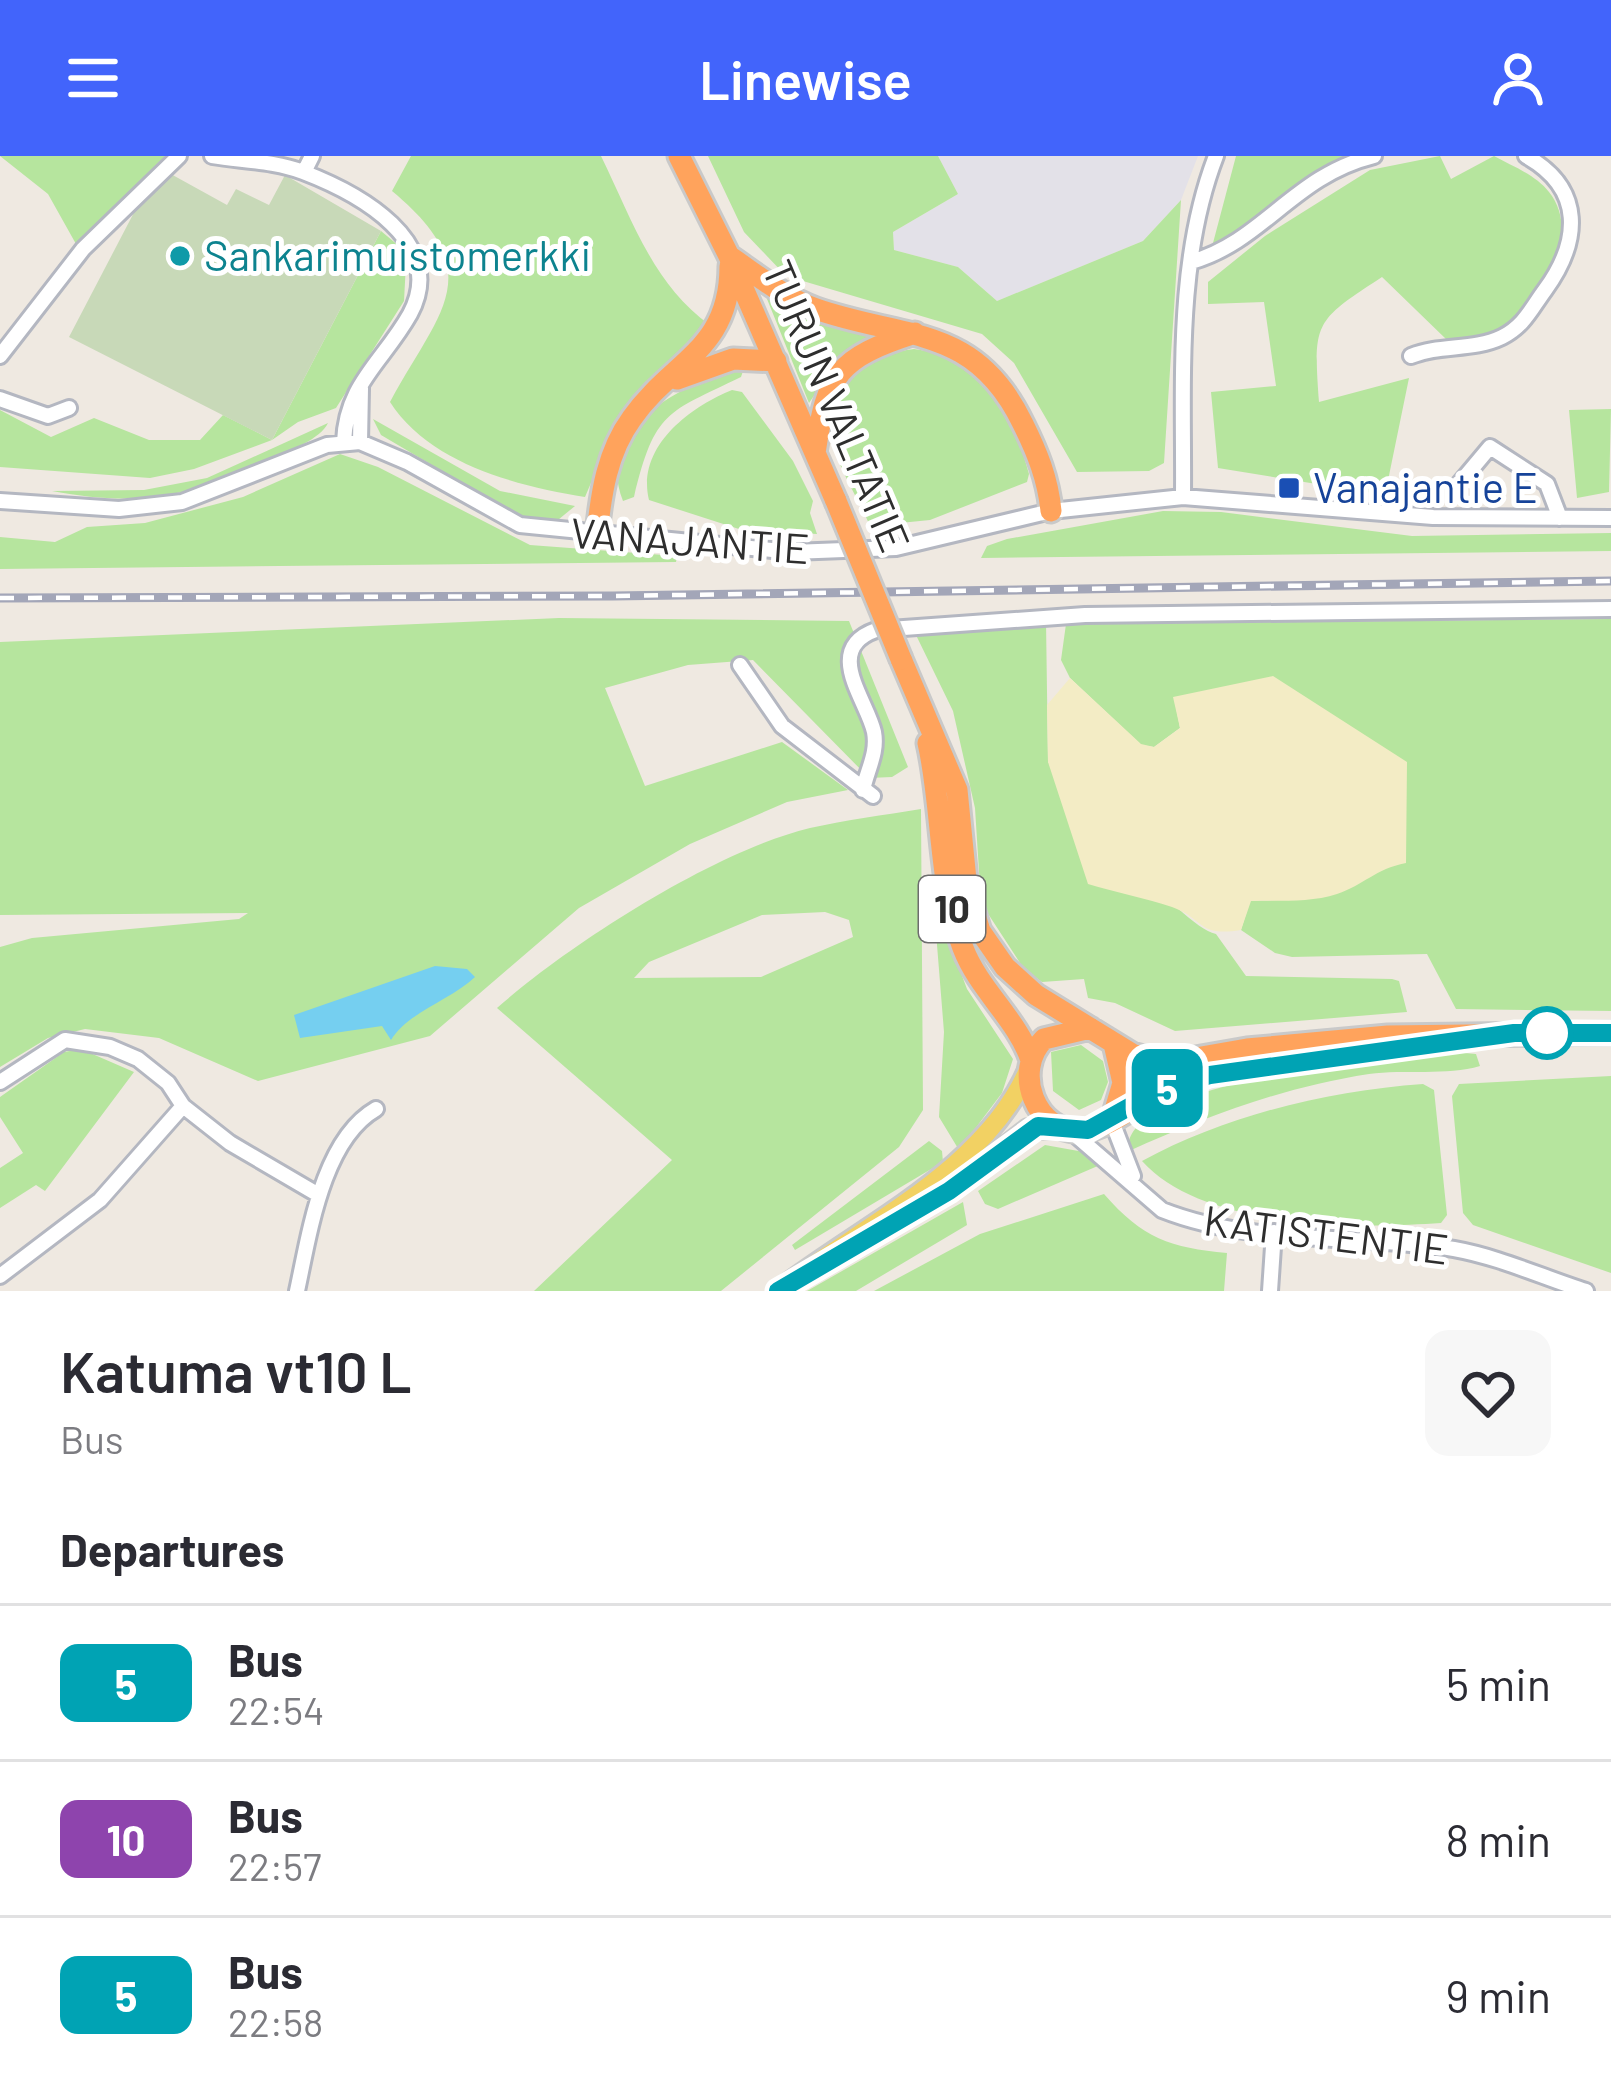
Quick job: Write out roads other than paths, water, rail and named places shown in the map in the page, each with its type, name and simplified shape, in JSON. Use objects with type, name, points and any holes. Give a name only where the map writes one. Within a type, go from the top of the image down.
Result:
[{"type":"highway","name":"TURUN VALTATIE","points":[[679,156],[776,361],[956,790],[967,890],[980,932],[1022,983],[1091,1028]]},
{"type":"highway","points":[[597,534],[605,478],[623,432],[724,315],[730,256],[814,308],[916,332],[962,351],[1001,385],[1034,444],[1048,484],[1051,511]]},
{"type":"highway","points":[[815,453],[827,389],[847,362],[916,332]]},
{"type":"highway","points":[[670,381],[733,359],[776,361]]},
{"type":"highway","name":"TURUN VALTATIE","points":[[914,690],[934,772],[954,925],[974,973],[1020,1036],[1031,1062]]},
{"type":"highway","points":[[1031,1062],[1044,1039],[1091,1028]]},
{"type":"highway","name":"10","points":[[1091,1028],[1157,1063],[1310,1042],[1611,1033]]},
{"type":"highway","name":"10","points":[[1031,1062],[1035,1104],[1065,1129],[1088,1130],[1154,1093],[1210,1075],[1514,1033]]},
{"type":"highway","points":[[1112,1040],[1124,1083],[1112,1118]]},
{"type":"main road","points":[[778,1291],[960,1162],[1002,1116],[1031,1062]]},
{"type":"main road","points":[[778,1291],[949,1191],[1028,1129],[1065,1129]]},
{"type":"street","points":[[0,356],[82,250],[179,156]]},
{"type":"street","points":[[0,501],[119,509],[182,502],[352,442],[364,380],[412,310],[419,267],[412,245],[388,219],[304,172],[212,156]]},
{"type":"street","points":[[1183,496],[1191,262],[1216,156]]},
{"type":"street","points":[[1191,262],[1221,254],[1309,182],[1374,156]]},
{"type":"street","points":[[1411,356],[1497,340],[1526,321],[1561,272],[1571,243],[1569,207],[1550,176],[1526,156]]},
{"type":"street","points":[[304,172],[312,157]]},
{"type":"street","points":[[419,267],[437,264]]},
{"type":"street","points":[[0,399],[48,416],[69,408]]},
{"type":"street","name":"VANAJANTIE","points":[[352,442],[407,462],[520,526],[792,552],[896,548],[1051,511],[1183,496],[1433,517],[1611,518]]},
{"type":"street","points":[[1459,484],[1490,447],[1547,484],[1560,518]]},
{"type":"street","points":[[740,664],[782,726],[868,793],[875,740],[850,670],[855,647],[868,632],[903,625],[1085,615],[1611,609]]},
{"type":"street","points":[[0,1082],[65,1040],[110,1047],[138,1059],[168,1083],[183,1106],[230,1143],[317,1195]]},
{"type":"street","points":[[0,1276],[100,1200],[183,1106]]},
{"type":"street","points":[[296,1291],[317,1195],[337,1156],[376,1109]]},
{"type":"street","points":[[1112,1118],[1118,1149],[1141,1191]]},
{"type":"street","name":"KATISTENTIE","points":[[1065,1129],[1162,1210],[1192,1221],[1452,1249],[1543,1284],[1586,1291]]},
{"type":"street","points":[[1270,1291],[1274,1232]]},
{"type":"water","points":[[435,966],[467,969],[475,977],[408,1022],[391,1040],[382,1026],[300,1038],[294,1015]]},
{"type":"railway","points":[[0,598],[613,596],[1611,581]]},
{"type":"place","name":"Sankarimuistomerkki","points":[[180,256]]},
{"type":"place","name":"Vanajantie E","points":[[1289,488]]}]
